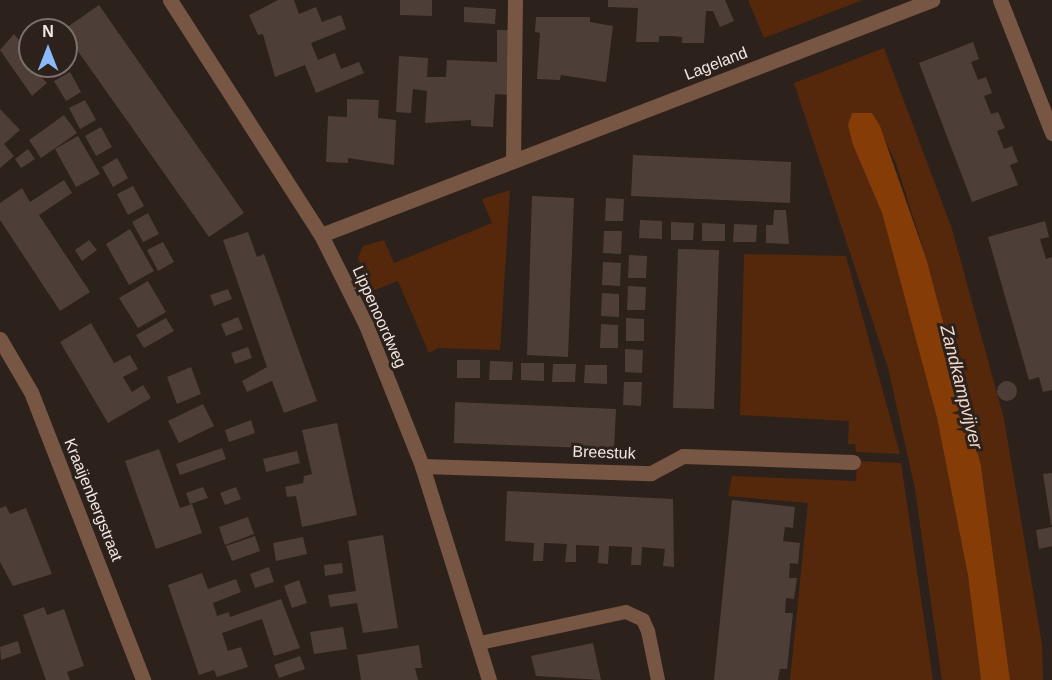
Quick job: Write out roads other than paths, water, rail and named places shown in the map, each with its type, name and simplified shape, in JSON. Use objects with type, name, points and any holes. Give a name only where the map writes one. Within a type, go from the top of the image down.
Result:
[{"type":"street","name":"Lippenoordweg","points":[[170,0],[321,234],[366,325],[422,466],[480,643],[489,680]]},
{"type":"street","points":[[513,161],[515,0]]},
{"type":"street","name":"Lageland","points":[[321,234],[932,0]]},
{"type":"street","points":[[1000,0],[1052,133]]},
{"type":"street","name":"Kraaijenbergstraat","points":[[0,339],[31,392],[143,680]]},
{"type":"street","name":"Breestuk","points":[[422,466],[651,473],[683,456],[853,462]]},
{"type":"lane","points":[[480,643],[626,612],[643,620],[648,631],[658,680]]},
{"type":"water label","name":"Zandkampvijver","points":[[961,387]]}]
